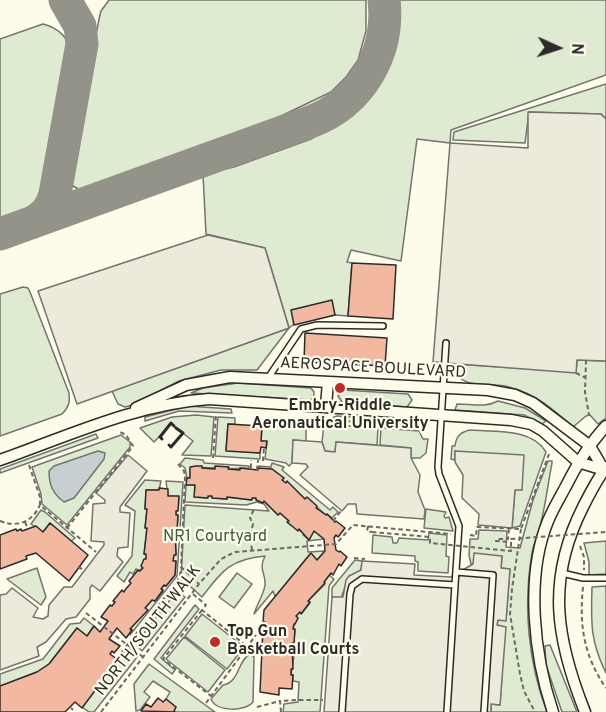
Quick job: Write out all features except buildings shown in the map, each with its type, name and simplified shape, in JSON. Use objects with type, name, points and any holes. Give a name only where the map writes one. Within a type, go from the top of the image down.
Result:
[{"type":"street","name":"AEROSPACE BOULEVARD","points":[[0,460],[118,417],[186,385],[230,377],[488,390],[515,395],[533,403],[590,446],[605,469]]},
{"type":"street","points":[[326,406],[328,382]]},
{"type":"street","name":"AEROSPACE BOULEVARD","points":[[118,417],[184,400],[208,399],[511,420],[531,424],[543,431],[578,462],[605,469]]},
{"type":"street","points":[[553,712],[540,667],[535,617],[537,572],[548,522],[578,462],[606,426]]},
{"type":"street","points":[[585,712],[566,658],[558,610],[560,572],[576,521],[605,469]]},
{"type":"lane","points":[[268,378],[301,329],[317,325],[383,326]]},
{"type":"lane","points":[[446,344],[440,415],[439,474],[459,526],[447,712]]},
{"type":"lane","points":[[456,572],[493,575],[484,712]]},
{"type":"lane","points":[[560,572],[584,578],[606,578]]},
{"type":"lane","points":[[342,712],[352,586],[362,579],[455,585]]},
{"type":"path","points":[[586,360],[585,392],[589,415]]},
{"type":"path","points":[[576,373],[586,378]]},
{"type":"path","points":[[213,458],[216,415]]},
{"type":"path","points":[[67,528],[132,446],[126,435],[120,432]]},
{"type":"path","points":[[263,461],[264,447]]},
{"type":"path","points":[[535,712],[524,691],[510,614],[521,529],[549,454]]},
{"type":"path","points":[[251,460],[251,468]]},
{"type":"path","points":[[257,470],[258,460]]},
{"type":"path","points":[[116,659],[180,576],[185,477],[184,471],[178,464]]},
{"type":"path","points":[[0,521],[13,525],[25,522],[31,519],[40,505],[40,497],[29,465]]},
{"type":"path","points":[[40,505],[96,552]]},
{"type":"path","points":[[252,550],[250,536],[254,527],[250,518],[254,509]]},
{"type":"path","points":[[333,521],[341,511]]},
{"type":"path","points":[[25,522],[28,529]]},
{"type":"path","name":"NORTH/SOUTH WALK","points":[[102,711],[199,584],[221,559],[235,552],[336,544],[354,525],[454,534]]},
{"type":"path","points":[[368,526],[367,531],[372,532],[430,537],[430,543],[511,551],[510,539],[606,532]]},
{"type":"path","points":[[583,536],[587,526]]},
{"type":"path","points":[[470,535],[476,536],[477,527],[521,529]]},
{"type":"path","points":[[509,529],[508,538],[496,541],[510,542]]},
{"type":"path","points":[[580,545],[585,563],[582,594],[585,649],[590,663],[606,688]]},
{"type":"path","points":[[354,558],[365,559]]},
{"type":"path","points":[[78,567],[82,569]]},
{"type":"path","points":[[181,567],[199,584]]},
{"type":"path","points":[[192,593],[206,605],[163,658],[211,696]]},
{"type":"path","points":[[202,610],[249,648]]},
{"type":"path","points":[[86,613],[144,657]]},
{"type":"path","points":[[206,703],[249,648],[256,635]]},
{"type":"path","points":[[257,707],[296,700],[323,700]]},
{"type":"path","points":[[280,702],[281,712]]},
{"type":"path","points":[[102,711],[107,712]]},
{"type":"green space","points":[[109,0],[366,0],[366,31],[358,60],[331,92],[252,130],[82,191],[73,186],[70,176],[99,19],[101,11]]},
{"type":"green space","points":[[396,0],[606,0],[606,75],[451,130],[450,143],[417,139],[401,261],[351,250],[347,262],[352,263],[348,316],[335,315],[294,324],[289,328],[265,248],[206,234],[203,174],[234,167],[311,139],[363,106],[388,67],[397,25]]},
{"type":"green space","points":[[43,24],[61,34],[67,41],[71,52],[44,192],[32,208],[0,222],[0,39]]},
{"type":"green space","points":[[606,84],[606,119],[601,114],[529,112],[525,143],[453,140],[454,132]]},
{"type":"green space","points":[[23,287],[28,288],[30,292],[69,393],[69,402],[62,414],[0,436],[0,294]]},
{"type":"green space","points":[[289,328],[257,370],[221,370],[179,381],[125,407],[118,404],[112,391]]},
{"type":"green space","points":[[577,360],[606,361],[606,418],[598,424],[590,415],[573,427],[551,408],[519,390],[464,381],[459,377],[455,364],[576,372]]},
{"type":"green space","points":[[238,383],[311,388],[314,397],[310,400],[191,393],[203,388]]},
{"type":"green space","points":[[343,390],[408,394],[412,400],[407,407],[342,402],[338,396]]},
{"type":"green space","points":[[498,401],[525,408],[546,421],[542,424],[524,415],[455,410],[457,404],[483,405]]},
{"type":"green space","points":[[188,406],[231,409],[232,413],[179,411],[145,421],[145,417]]},
{"type":"green space","points":[[196,415],[214,417],[211,456],[182,455],[193,441],[171,424],[154,442],[140,428],[172,417]]},
{"type":"green space","points":[[337,416],[410,421],[419,426],[327,420]]},
{"type":"green space","points":[[218,417],[235,418],[235,424],[228,424],[226,450],[260,453],[260,459],[215,456]]},
{"type":"green space","points":[[256,420],[306,423],[306,441],[293,440],[292,463],[289,466],[286,463],[265,459],[267,442],[261,441],[262,426],[256,425]]},
{"type":"green space","points":[[324,424],[378,428],[377,445],[336,442],[335,452],[325,451],[322,442]]},
{"type":"green space","points":[[381,428],[419,431],[423,439],[428,439],[426,453],[420,458],[411,458],[411,448],[380,445]]},
{"type":"green space","points":[[470,430],[522,435],[540,444],[546,452],[520,526],[512,528],[515,489],[522,490],[455,451],[455,460],[451,459],[452,446],[455,446],[462,433]]},
{"type":"green space","points":[[96,434],[98,438],[0,473],[0,469]]},
{"type":"green space","points":[[121,435],[130,442],[130,447],[67,525],[42,504],[32,467]]},
{"type":"green space","points":[[185,458],[203,460],[204,463],[249,466],[249,468],[191,467],[190,478],[187,478],[185,468],[180,464]]},
{"type":"green space","points":[[548,461],[552,463],[543,515],[532,553],[528,593],[529,634],[535,674],[547,712],[491,712],[491,704],[500,705],[505,627],[497,625],[498,620],[506,620],[510,569],[501,568],[502,556],[471,564],[470,539],[478,539],[479,530],[507,531],[506,547],[520,548],[533,500]]},
{"type":"green space","points":[[272,463],[284,467],[282,470],[330,510],[333,507],[338,512],[332,518],[326,515],[282,480],[284,478],[272,469],[259,469],[259,466],[271,467]]},
{"type":"green space","points":[[145,480],[161,481],[159,490],[146,490],[145,528],[147,528],[144,554],[146,554],[146,559],[140,571],[136,569],[133,574],[130,572],[124,582],[117,576],[132,556],[135,511],[125,505]]},
{"type":"green space","points":[[166,481],[183,482],[177,576],[130,635],[132,630],[130,629],[147,610],[145,608],[152,600],[155,601],[163,591],[161,589],[164,585],[166,586],[175,575],[176,561],[173,561],[176,555],[175,530],[177,529],[176,511],[179,497],[168,496]]},
{"type":"green space","name":"NR1 Courtyard","points":[[186,485],[195,485],[195,497],[212,496],[212,498],[251,500],[256,498],[264,501],[278,515],[280,513],[289,521],[288,523],[304,533],[303,535],[309,540],[314,531],[324,539],[307,541],[308,552],[325,551],[317,560],[310,554],[276,598],[273,591],[254,614],[264,588],[262,565],[265,556],[235,563],[221,573],[202,597],[181,578],[185,505],[269,511],[264,504],[257,502],[246,505],[185,502]]},
{"type":"green space","points":[[426,509],[446,512],[444,516],[449,517],[453,531],[424,528]]},
{"type":"green space","points":[[41,510],[75,538],[71,541],[50,523],[43,532],[31,524]]},
{"type":"green space","points":[[429,533],[447,535],[448,573],[418,571],[415,556],[372,553],[373,535],[392,537],[393,543],[397,543],[399,538],[428,540]]},
{"type":"green space","points":[[606,541],[606,574],[589,575],[589,562],[584,543]]},
{"type":"green space","points":[[355,560],[362,561],[361,571],[349,576],[341,598],[332,597],[332,588]]},
{"type":"green space","points":[[37,568],[46,597],[41,605],[7,579]]},
{"type":"green space","points":[[237,573],[252,584],[234,608],[219,597]]},
{"type":"green space","points":[[329,575],[334,579],[329,586],[320,712],[283,712],[284,704],[298,702],[299,682],[293,681],[293,675],[291,675],[294,656],[292,655],[295,630],[293,629],[298,618],[296,616],[302,613],[310,603],[308,601],[325,584]]},
{"type":"green space","points":[[606,586],[606,673],[594,641],[592,587]]},
{"type":"green space","points":[[177,591],[185,597],[142,651],[137,646],[137,642]]},
{"type":"green space","points":[[195,605],[199,609],[161,658],[175,670],[172,674],[154,659]]},
{"type":"green space","name":"Top Gun Basketball Courts","points":[[202,614],[244,647],[227,669],[185,636]]},
{"type":"green space","points":[[84,618],[94,626],[87,636],[77,628],[49,664],[37,672],[0,686],[0,674],[43,659],[70,624],[80,623]]},
{"type":"green space","name":"Top Gun Basketball Courts","points":[[184,637],[225,670],[208,692],[166,659]]},
{"type":"green space","points":[[550,645],[577,712],[562,712],[546,665],[545,646]]},
{"type":"green space","points":[[128,649],[138,656],[94,712],[89,712],[82,707]]},
{"type":"green space","points":[[250,654],[254,657],[253,702],[238,709],[224,708],[214,703],[211,699],[223,685],[233,680],[243,661]]},
{"type":"green space","points":[[149,664],[215,712],[175,712],[176,707],[166,699],[170,692],[153,681],[144,692],[150,697],[140,710],[136,711],[134,684]]},
{"type":"shaded area","points":[[528,112],[601,114],[606,119],[606,361],[577,360],[576,373],[433,362],[450,143],[528,148]]},
{"type":"shaded area","points":[[208,235],[265,248],[289,328],[77,404],[38,291]]},
{"type":"shaded area","points":[[293,440],[322,442],[325,451],[335,452],[336,442],[411,448],[411,458],[420,475],[418,492],[425,510],[424,519],[357,514],[356,504],[348,504],[342,511],[300,475],[308,467],[306,464],[292,463]]},
{"type":"shaded area","points":[[98,451],[105,453],[104,459],[74,498],[64,502],[52,489],[49,471],[54,466]]},
{"type":"shaded area","points":[[455,451],[524,455],[522,490],[515,490],[512,528],[478,525],[479,514],[462,498],[463,475],[455,462]]},
{"type":"shaded area","points":[[128,455],[147,471],[120,507],[120,512],[130,513],[128,547],[118,548],[117,556],[123,562],[100,591],[92,585],[90,599],[76,617],[66,619],[46,642],[37,647],[39,656],[0,670],[0,595],[6,594],[12,588],[38,608],[33,617],[43,619],[48,616],[49,605],[64,587],[72,587],[104,545],[104,542],[91,541],[93,504],[105,503],[105,500],[96,493]]},
{"type":"shaded area","points":[[474,553],[502,556],[501,568],[510,569],[506,621],[498,620],[497,625],[506,627],[500,705],[491,704],[491,712],[324,712],[332,597],[343,597],[346,580],[361,570],[362,561],[415,564],[414,575],[451,577],[473,564]]},
{"type":"taxiway","points":[[31,223],[47,211],[55,194],[82,44],[80,26],[65,0]]},
{"type":"taxiway","points":[[0,234],[310,122],[328,113],[357,89],[377,57],[385,20],[384,0]]},
{"type":"wall","points":[[162,439],[160,437],[171,423],[174,426]]},
{"type":"wall","points":[[169,445],[171,447],[183,433],[176,428]]},
{"type":"place","name":"Embry-Riddle Aeronautical University","points":[[340,388]]},
{"type":"place","name":"Top Gun Basketball Courts","points":[[215,642]]}]
